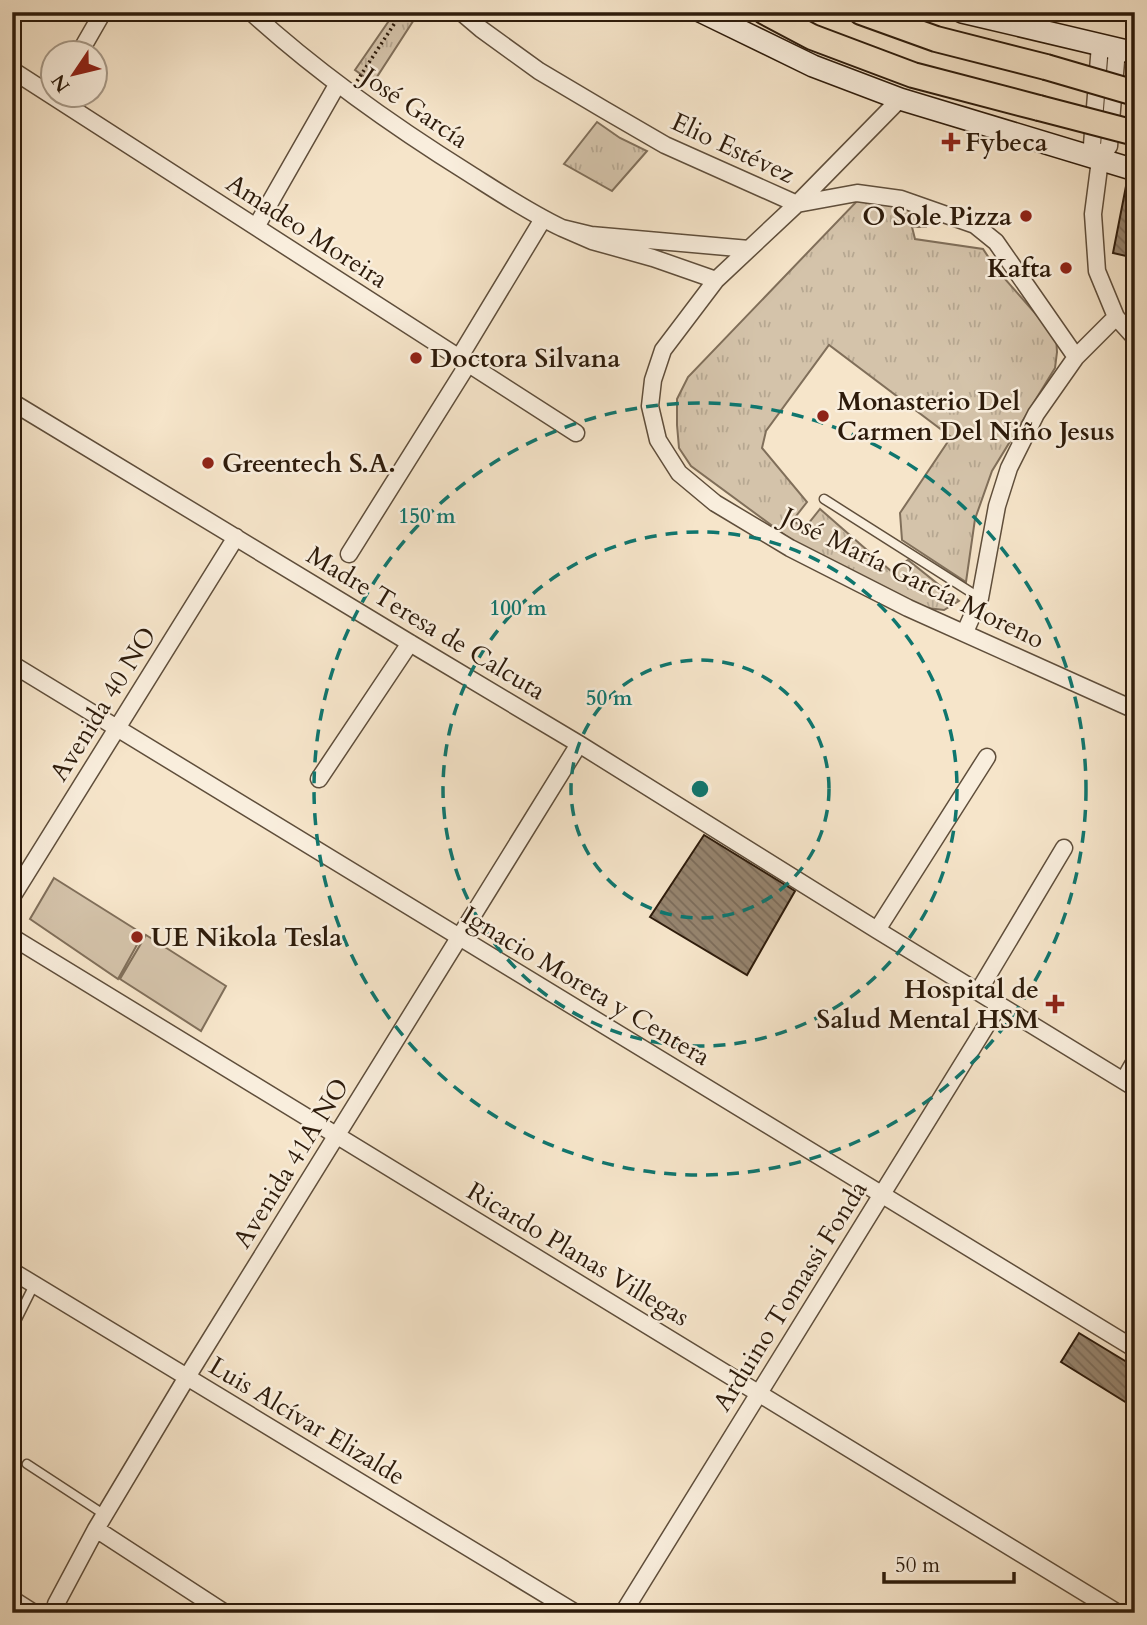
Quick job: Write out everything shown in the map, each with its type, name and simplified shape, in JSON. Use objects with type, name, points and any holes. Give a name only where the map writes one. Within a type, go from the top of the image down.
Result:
[{"type":"main road","points":[[702,12],[813,66],[900,99],[1135,170]]},
{"type":"main road","points":[[765,12],[811,37],[913,75],[1135,133]]},
{"type":"main road","points":[[862,12],[936,39],[1135,93]]},
{"type":"main road","points":[[962,12],[1117,49]]},
{"type":"street","points":[[88,38],[103,12]]},
{"type":"street","name":"José García","points":[[251,12],[343,89],[444,158],[543,219],[592,241],[716,280]]},
{"type":"street","name":"Elio Estévez","points":[[461,12],[539,71],[665,145],[797,204],[857,193],[901,199],[975,225],[996,242],[1076,357]]},
{"type":"street","points":[[1117,49],[1092,145],[1100,160],[1093,214],[1097,271],[1116,317],[1135,338]]},
{"type":"street","name":"Amadeo Moreira","points":[[12,70],[38,86]]},
{"type":"street","points":[[256,227],[343,89]]},
{"type":"street","name":"José María García Moreno","points":[[900,99],[797,204],[716,280],[663,350],[653,380],[650,405],[658,440],[679,473],[715,503],[790,548],[908,608],[1135,710]]},
{"type":"street","name":"Amadeo Moreira","points":[[73,108],[576,433]]},
{"type":"street","points":[[349,554],[543,219]]},
{"type":"street","name":"José García","points":[[562,228],[591,235],[749,249]]},
{"type":"street","points":[[965,632],[980,598],[998,506],[1009,468],[1036,414],[1076,357],[1116,317]]},
{"type":"street","name":"Madre Teresa de Calcuta","points":[[12,402],[579,744],[1128,1083]]},
{"type":"street","name":"Avenida 40 NO","points":[[12,897],[236,537]]},
{"type":"street","points":[[319,779],[410,643]]},
{"type":"street","name":"Ignacio Moreta y Centera","points":[[12,664],[1135,1349]]},
{"type":"street","name":"Avenida 41A NO","points":[[55,1613],[56,1604],[100,1522],[187,1377],[579,744]]},
{"type":"street","points":[[877,930],[987,757]]},
{"type":"street","points":[[978,992],[1064,848]]},
{"type":"street","name":"Ricardo Planas Villegas","points":[[12,937],[1118,1613]]},
{"type":"street","name":"Arduino Tomassi Fonda","points":[[623,1613],[999,1005]]},
{"type":"street","name":"Luis Alcívar Elizalde","points":[[12,1271],[576,1613]]},
{"type":"street","points":[[100,1522],[225,1613]]},
{"type":"street","points":[[12,1599],[34,1613]]},
{"type":"lane","points":[[824,499],[980,598]]},
{"type":"lane","points":[[1128,1083],[1135,1053]]},
{"type":"lane","points":[[12,1329],[34,1284]]},
{"type":"lane","points":[[27,1464],[100,1522]]},
{"type":"path","points":[[343,89],[402,12]]},
{"type":"green space","points":[[395,12],[419,12],[373,83],[355,70]]},
{"type":"green space","points":[[597,122],[620,138],[647,151],[612,191],[564,164]]},
{"type":"green space","points":[[858,200],[902,206],[927,215],[926,227],[912,227],[915,239],[983,249],[997,270],[1056,337],[1055,368],[992,471],[975,519],[966,582],[902,540],[900,513],[951,437],[829,345],[766,431],[762,448],[807,502],[793,520],[804,529],[820,509],[891,571],[908,560],[959,601],[944,610],[919,607],[805,550],[691,466],[679,448],[677,399],[688,377]]},
{"type":"green space","points":[[54,878],[143,934],[118,979],[30,919]]},
{"type":"green space","points":[[146,935],[226,986],[201,1031],[120,979]]},
{"type":"building","points":[[1127,181],[1135,183],[1135,258],[1113,253]]},
{"type":"building","points":[[704,835],[795,891],[747,975],[650,917]]},
{"type":"building","points":[[1079,1333],[1135,1367],[1135,1408],[1061,1362]]},
{"type":"place","name":"Fybeca","points":[[951,142]]},
{"type":"place","name":"O Sole Pizza","points":[[1026,216]]},
{"type":"place","name":"Kafta","points":[[1066,268]]},
{"type":"place","name":"Doctora Silvana","points":[[416,358]]},
{"type":"place","name":"Monasterio Del Carmen Del Niño Jesus","points":[[823,416]]},
{"type":"place","name":"Greentech S.A.","points":[[208,463]]},
{"type":"place","name":"UE Nikola Tesla","points":[[137,937]]},
{"type":"place","name":"Hospital de Salud Mental HSM","points":[[1055,1004]]}]
